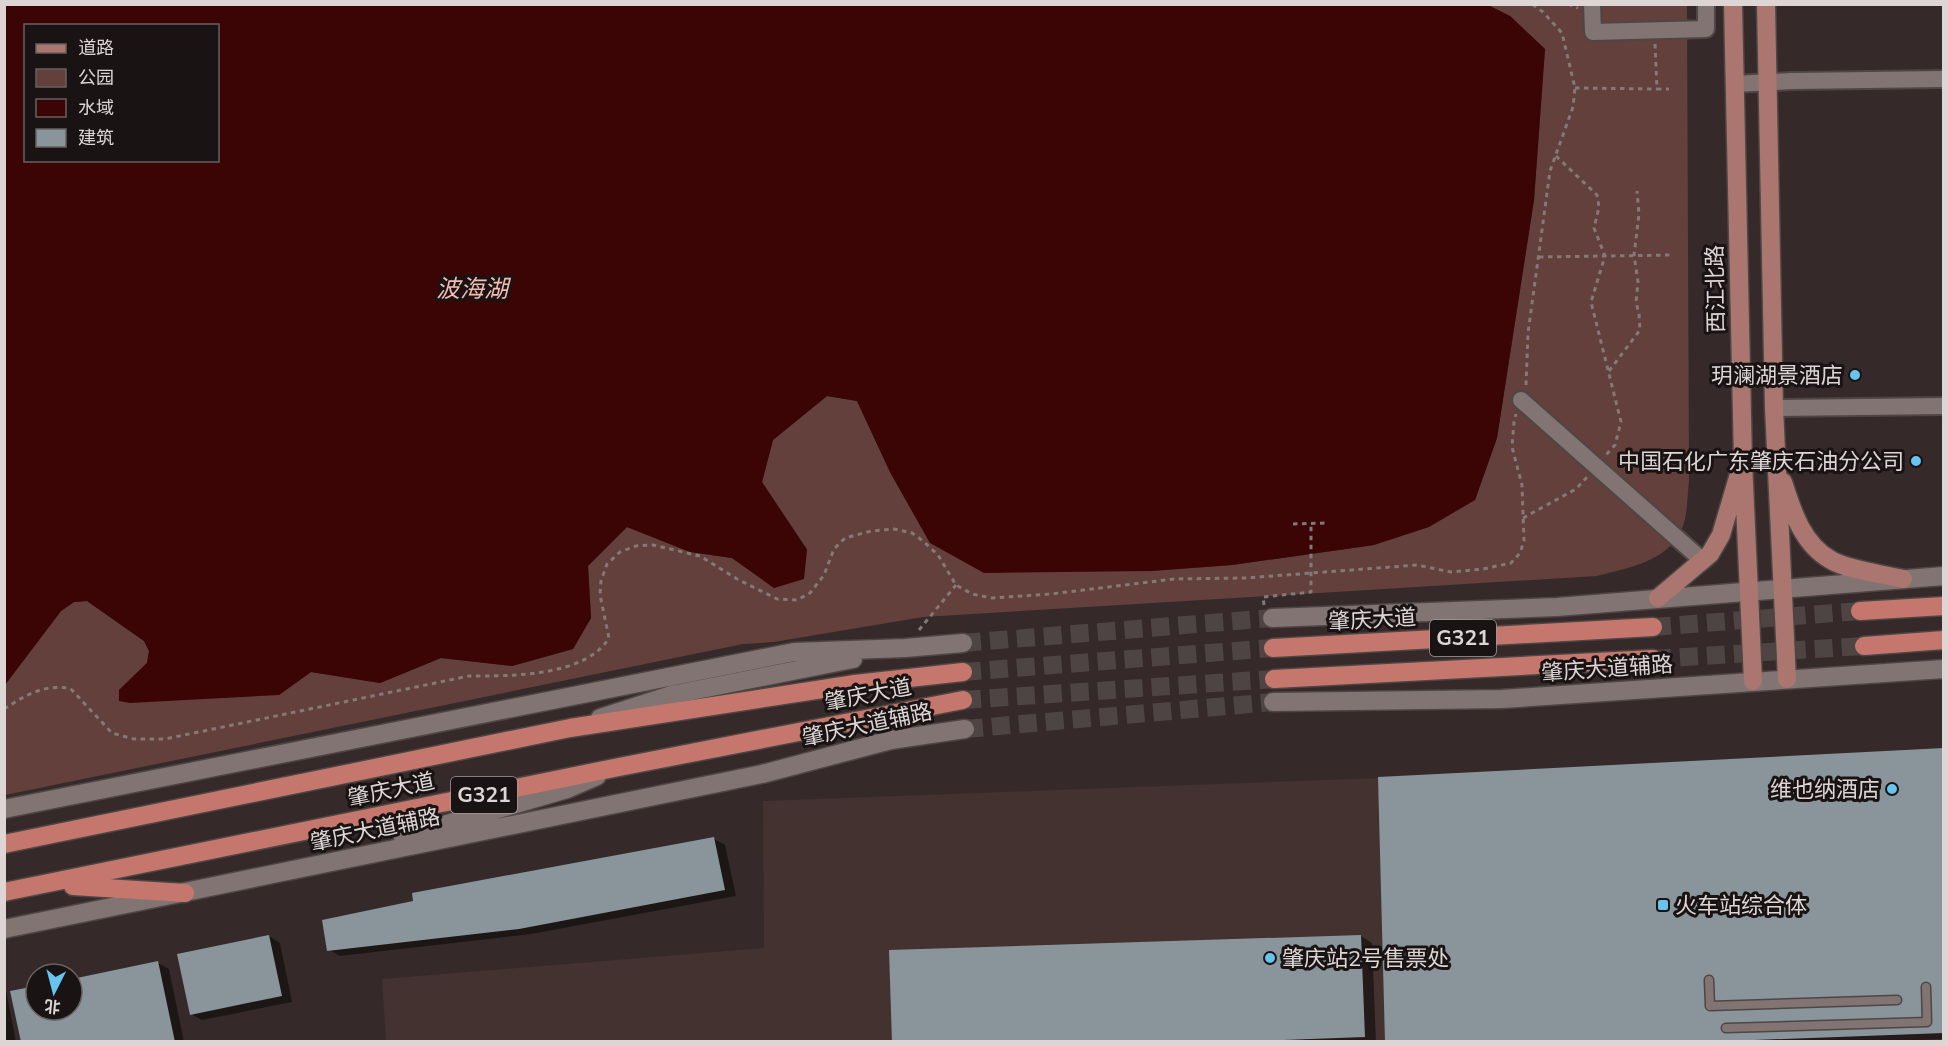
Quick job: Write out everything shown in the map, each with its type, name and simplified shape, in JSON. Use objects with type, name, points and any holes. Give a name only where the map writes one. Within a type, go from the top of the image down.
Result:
[{"type":"highway","points":[[1860,611],[1944,606]]},
{"type":"highway","name":"肇庆大道","points":[[1273,648],[1653,627]]},
{"type":"highway","points":[[1864,646],[1944,640]]},
{"type":"highway","name":"G321","points":[[1274,679],[1653,659]]},
{"type":"highway","name":"肇庆大道","points":[[4,844],[570,728],[855,684],[963,672]]},
{"type":"highway","name":"肇庆大道","points":[[4,892],[619,767],[963,700]]},
{"type":"highway","points":[[48,884],[185,893]]},
{"type":"main road","name":"西江北路","points":[[1733,4],[1743,461],[1753,681]]},
{"type":"main road","points":[[1766,4],[1774,408],[1787,679]]},
{"type":"main road","points":[[1658,598],[1703,561],[1720,536],[1743,461],[1776,459]]},
{"type":"main road","points":[[1776,459],[1791,508],[1801,530],[1816,548],[1831,561],[1903,579]]},
{"type":"street","points":[[1592,4],[1593,32],[1706,29],[1706,4]]},
{"type":"street","points":[[1735,84],[1944,79]]},
{"type":"street","points":[[1521,400],[1703,561]]},
{"type":"street","points":[[1774,408],[1944,406]]},
{"type":"street","points":[[1268,614],[1557,607],[1944,576]]},
{"type":"street","points":[[4,809],[794,652],[905,648],[963,643]]},
{"type":"street","points":[[570,728],[671,695],[905,648]]},
{"type":"street","name":"肇庆大道辅路","points":[[1274,702],[1502,699],[1944,669]]},
{"type":"street","name":"肇庆大道辅路","points":[[4,929],[762,774],[891,740],[965,729]]},
{"type":"street","points":[[316,866],[386,842],[567,789],[619,767]]},
{"type":"lane","points":[[1709,980],[1710,1006],[1897,1000]]},
{"type":"lane","points":[[1726,1028],[1927,1022],[1926,987]]},
{"type":"path","points":[[4,709],[33,691],[52,686],[70,688],[112,733],[134,739],[165,739],[469,676],[509,676],[548,670],[586,660],[602,649],[609,639],[600,595],[601,581],[607,564],[620,552],[636,546],[653,545],[700,556],[737,579],[777,599],[796,600],[810,593],[824,575],[834,549],[845,538],[871,531],[894,530],[912,533],[938,555],[956,585],[972,594],[992,598],[1051,594],[1174,579],[1311,574],[1417,565],[1451,572],[1511,563],[1522,547],[1523,518],[1522,484],[1512,447],[1514,422],[1526,386],[1528,333],[1550,171],[1573,107],[1575,88],[1562,33],[1543,12],[1532,4]]},
{"type":"path","points":[[1654,30],[1657,89]]},
{"type":"path","points":[[1575,88],[1669,89]]},
{"type":"path","points":[[1523,518],[1576,489],[1615,445],[1621,422],[1591,302],[1605,256],[1594,228],[1599,207],[1597,195],[1556,156]]},
{"type":"path","points":[[1609,371],[1640,330],[1640,314],[1636,302],[1638,282],[1634,255],[1639,214],[1637,191]]},
{"type":"path","points":[[1538,256],[1672,255]]},
{"type":"path","points":[[1293,524],[1328,523]]},
{"type":"path","points":[[1268,614],[1263,597],[1311,592],[1311,524]]},
{"type":"path","points":[[905,648],[956,585]]},
{"type":"shaded area","points":[[1943,757],[1943,1041],[386,1042],[382,979],[764,948],[763,801]]},
{"type":"green space","points":[[1488,5],[1687,5],[1689,481],[1686,513],[1681,531],[1674,542],[1656,557],[1597,576],[923,617],[774,642],[743,644],[5,795],[4,686],[61,611],[74,602],[87,601],[144,641],[149,651],[147,663],[119,690],[279,695],[311,672],[380,683],[441,658],[512,666],[573,649],[591,618],[588,566],[627,527],[690,552],[732,558],[774,588],[807,549],[762,482],[773,440],[827,396],[857,401],[890,472],[930,543],[1151,571],[1232,565],[1374,545],[1475,500],[1497,438],[1534,200],[1545,49],[1510,16]]},
{"type":"water","name":"波海湖","points":[[5,5],[1488,5],[1510,16],[1545,49],[1534,200],[1497,438],[1475,500],[1429,527],[1374,545],[1232,565],[1151,571],[984,573],[930,543],[890,472],[857,401],[827,396],[773,440],[762,482],[807,550],[804,579],[774,588],[732,558],[690,552],[627,527],[588,566],[591,618],[573,649],[512,666],[441,658],[380,683],[311,672],[279,695],[130,703],[119,701],[119,690],[147,663],[149,651],[144,641],[87,601],[74,602],[61,611],[5,685]]},
{"type":"building","name":"火车站综合体","points":[[1944,748],[1944,1033],[1703,1042],[1385,1042],[1378,777]]},
{"type":"building","points":[[714,837],[725,890],[519,929],[327,951],[322,920],[413,901],[412,893]]},
{"type":"building","points":[[269,935],[282,996],[190,1015],[177,954]]},
{"type":"building","points":[[1361,935],[1365,1037],[1233,1042],[892,1042],[889,950]]},
{"type":"building","points":[[158,961],[175,1042],[21,1042],[10,991],[24,988],[24,1022],[84,1022],[84,976]]},
{"type":"tunnel","points":[[1653,627],[1860,611]]},
{"type":"tunnel","points":[[963,643],[1272,618]]},
{"type":"tunnel","points":[[1653,659],[1864,646]]},
{"type":"tunnel","points":[[963,672],[1273,648]]},
{"type":"tunnel","points":[[963,700],[1274,679]]},
{"type":"tunnel","points":[[965,729],[1273,702]]},
{"type":"place","name":"玥澜湖景酒店","points":[[1855,375]]},
{"type":"place","name":"中国石化广东肇庆石油分公司","points":[[1916,461]]},
{"type":"place","name":"维也纳酒店","points":[[1892,789]]},
{"type":"place","name":"火车站综合体","points":[[1663,905]]},
{"type":"place","name":"肇庆站2号售票处","points":[[1270,958]]}]
